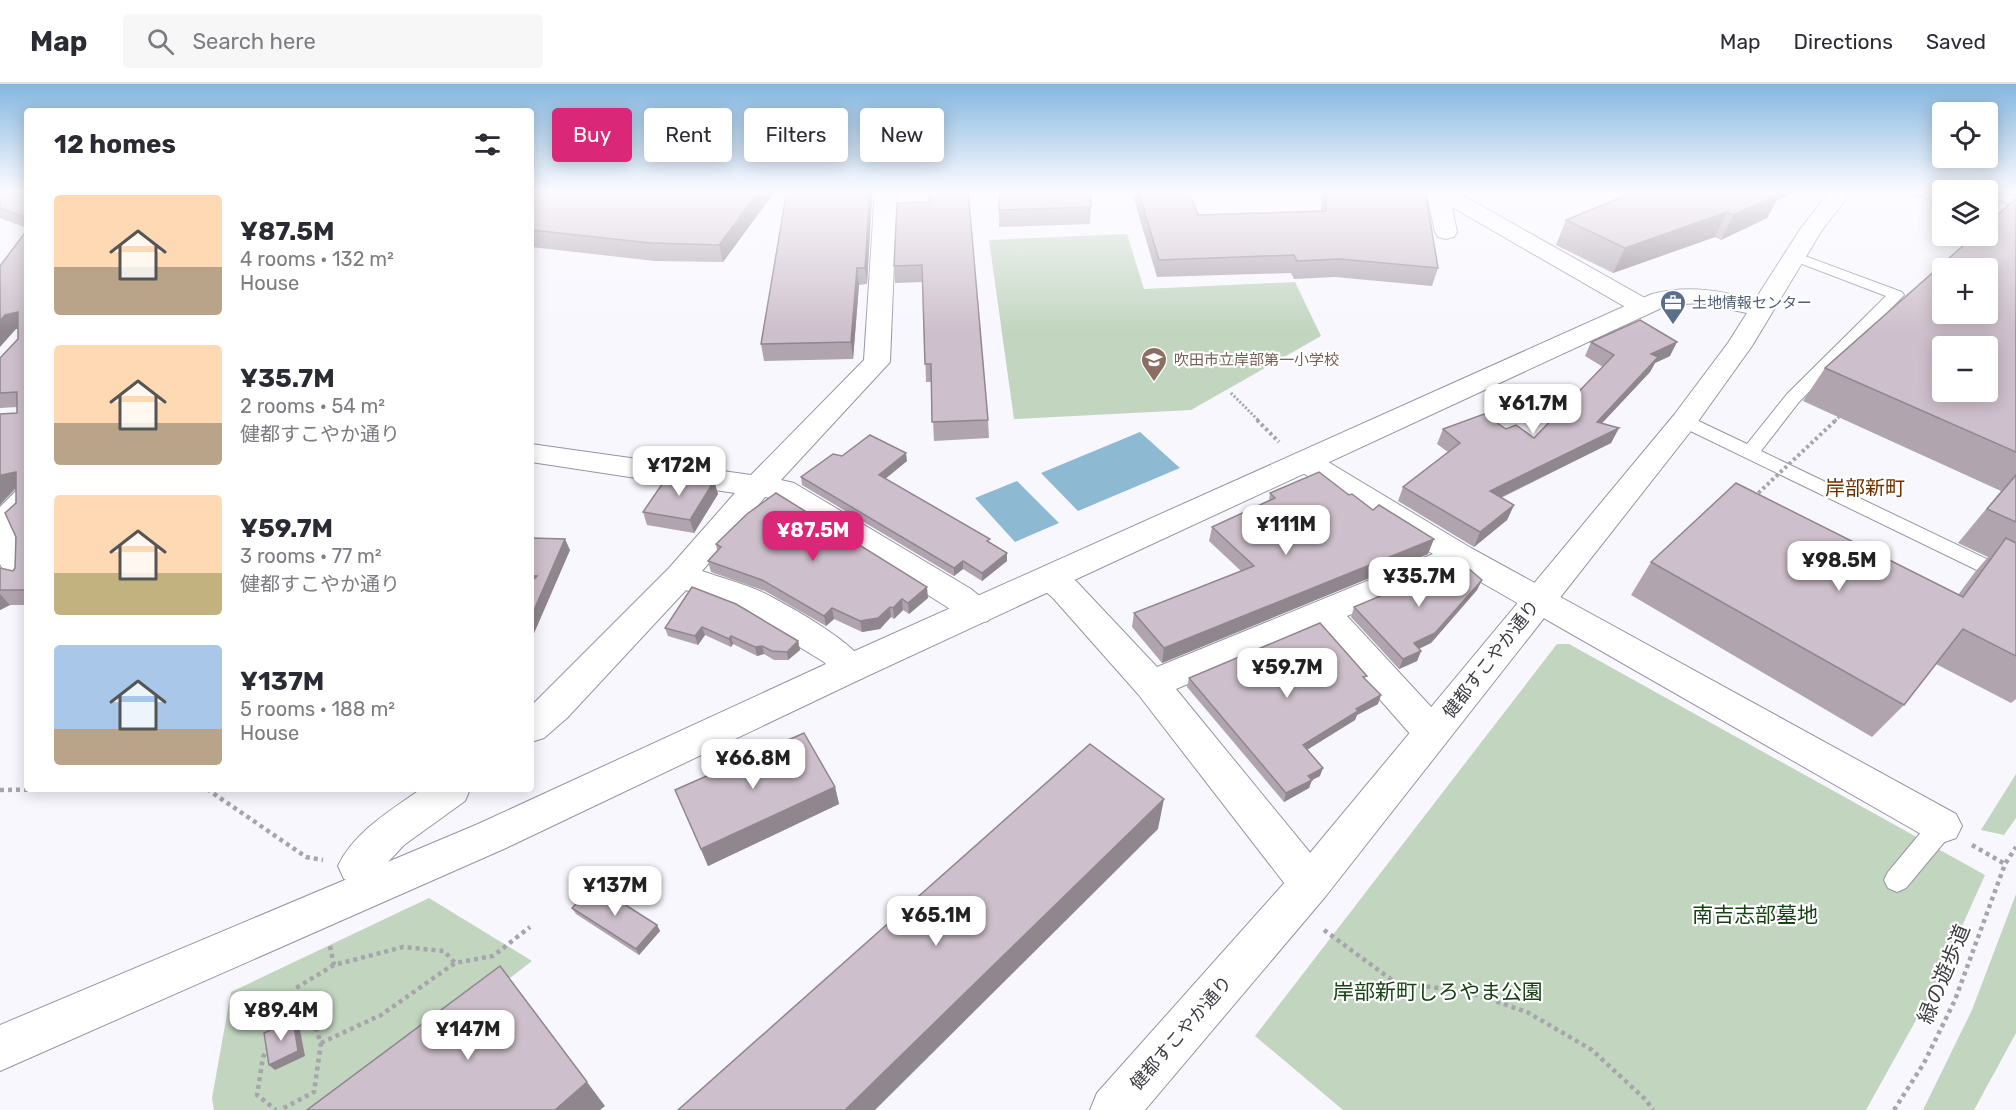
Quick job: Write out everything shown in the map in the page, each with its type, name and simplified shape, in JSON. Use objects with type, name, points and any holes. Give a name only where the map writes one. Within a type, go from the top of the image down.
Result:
[{"type":"street","points":[[534,725],[554,708],[680,576],[756,488],[877,362],[883,238]]},
{"type":"street","points":[[1522,238],[1643,307]]},
{"type":"street","name":"健都すこやか通り","points":[[1114,1110],[1310,884],[1684,421],[1739,346],[1806,238]]},
{"type":"street","points":[[0,1048],[272,932],[407,870],[492,836],[851,668],[1050,578],[1294,453],[1661,299],[1691,294],[1716,297],[1762,310]]},
{"type":"street","points":[[534,453],[756,488],[783,490],[959,598],[976,612]]},
{"type":"street","points":[[1294,453],[1460,556],[1942,826]]},
{"type":"street","points":[[24,501],[0,525],[19,571],[24,571]]},
{"type":"street","points":[[1151,684],[1460,556]]},
{"type":"street","points":[[680,576],[751,601],[836,653],[851,668]]},
{"type":"street","points":[[1050,578],[1065,591],[1151,684],[1310,884]]},
{"type":"street","points":[[1323,613],[1432,734]]},
{"type":"street","points":[[358,866],[390,833],[447,792]]},
{"type":"street","points":[[358,866],[407,870]]},
{"type":"lane","points":[[1750,452],[1793,398],[1896,295],[1794,256]]},
{"type":"lane","points":[[1684,421],[2016,582]]},
{"type":"lane","points":[[1897,880],[1942,826]]},
{"type":"path","points":[[1231,393],[1294,453]]},
{"type":"path","points":[[1752,498],[1839,417]]},
{"type":"path","points":[[0,790],[24,790]]},
{"type":"path","points":[[211,792],[306,857],[358,866]]},
{"type":"path","name":"緑の遊歩道","points":[[1894,1110],[1924,1063],[1955,1000],[2005,864],[2016,848]]},
{"type":"path","points":[[321,1043],[381,1015],[455,963],[493,956],[530,927]]},
{"type":"path","points":[[1324,930],[1396,983],[1465,991],[1527,1012],[1592,1050],[1646,1100],[1653,1110]]},
{"type":"path","points":[[286,1018],[312,1018],[321,1043],[314,1092],[278,1110],[257,1095],[263,1057],[286,1018],[296,988],[334,965],[404,946],[444,951],[455,963]]},
{"type":"green space","points":[[1128,238],[1144,289],[1295,282],[1321,336],[1191,410],[1014,419],[989,240]]},
{"type":"green space","points":[[1557,644],[1569,644],[1985,875],[1935,986],[1866,1110],[1343,1110],[1255,1036]]},
{"type":"green space","points":[[2016,774],[2016,818],[2004,835],[1981,830]]},
{"type":"green space","points":[[2016,894],[2016,1033],[1974,1110],[1923,1110],[1972,1010]]},
{"type":"green space","points":[[429,898],[532,961],[339,1110],[214,1110],[212,1098],[231,992]]},
{"type":"water","points":[[1140,432],[1180,468],[1078,511],[1041,473]]},
{"type":"water","points":[[1017,481],[1059,523],[1015,542],[975,498]]},
{"type":"building","points":[[21,238],[24,238],[24,590],[0,590],[0,568],[13,571],[15,568],[16,537],[5,513],[16,503],[16,472],[0,476],[0,414],[17,413],[17,392],[0,393],[0,358],[18,339],[18,312],[5,315],[0,321],[0,266]]},
{"type":"building","points":[[604,238],[724,238],[719,245],[651,243]]},
{"type":"building","points":[[779,238],[867,238],[865,268],[857,268],[851,342],[761,344]]},
{"type":"building","points":[[895,238],[972,238],[988,420],[932,422],[931,364],[925,364],[922,265],[894,266]]},
{"type":"building","points":[[1152,238],[1433,238],[1438,268],[1340,259],[1297,261],[1294,255],[1159,260]]},
{"type":"building","points":[[1604,238],[1654,238],[1625,248]]},
{"type":"building","points":[[1998,238],[2016,238],[2016,452],[1825,368],[1932,273],[1932,324],[1998,324],[1998,258],[1949,258],[1963,246],[1998,246]]},
{"type":"building","points":[[1640,320],[1677,342],[1651,354],[1658,357],[1597,422],[1619,428],[1490,491],[1514,505],[1480,532],[1403,487],[1460,443],[1443,429],[1484,414],[1506,429],[1516,425],[1534,438],[1614,355],[1591,342]]},
{"type":"building","points":[[870,435],[906,453],[879,475],[990,539],[987,541],[1007,553],[982,573],[963,561],[954,568],[801,477],[833,454],[842,456]]},
{"type":"building","points":[[1319,472],[1373,510],[1379,505],[1434,539],[1164,648],[1134,613],[1254,566],[1212,527],[1275,498],[1270,493]]},
{"type":"building","points":[[669,474],[714,481],[690,520],[643,512]]},
{"type":"building","points":[[2016,475],[2016,522],[1987,509]]},
{"type":"building","points":[[1736,483],[1963,597],[2006,538],[2016,543],[2016,656],[1963,629],[1904,705],[1651,562]]},
{"type":"building","points":[[776,493],[927,587],[908,603],[902,599],[878,618],[860,621],[832,608],[824,616],[762,580],[708,561],[721,547],[716,544],[747,514]]},
{"type":"building","points":[[534,538],[565,539],[534,610],[534,579],[537,576],[534,576]]},
{"type":"building","points":[[1461,562],[1482,580],[1435,633],[1414,643],[1421,651],[1403,659],[1354,607]]},
{"type":"building","points":[[692,587],[736,604],[798,641],[787,652],[772,651],[762,646],[755,647],[731,636],[729,639],[702,627],[695,636],[665,628]]},
{"type":"building","points":[[1320,623],[1367,676],[1363,677],[1381,695],[1303,745],[1323,768],[1308,776],[1312,780],[1286,793],[1189,678]]},
{"type":"building","points":[[804,733],[835,787],[701,849],[675,790]]},
{"type":"building","points":[[1090,744],[1164,799],[845,1110],[678,1110]]},
{"type":"building","points":[[594,885],[657,925],[636,949],[572,908]]},
{"type":"building","points":[[500,966],[587,1082],[555,1110],[307,1110]]},
{"type":"building","points":[[293,1020],[298,1051],[269,1065],[264,1033]]},
{"type":"place","name":"土地情報センター","points":[[1673,326]]},
{"type":"place","name":"吹田市立岸部第一小学校","points":[[1154,383]]},
{"type":"district","name":"岸部新町","points":[[1865,488]]},
{"type":"park label","name":"南吉志部墓地","points":[[1755,915]]},
{"type":"park label","name":"岸部新町しろやま公園","points":[[1438,992]]}]
